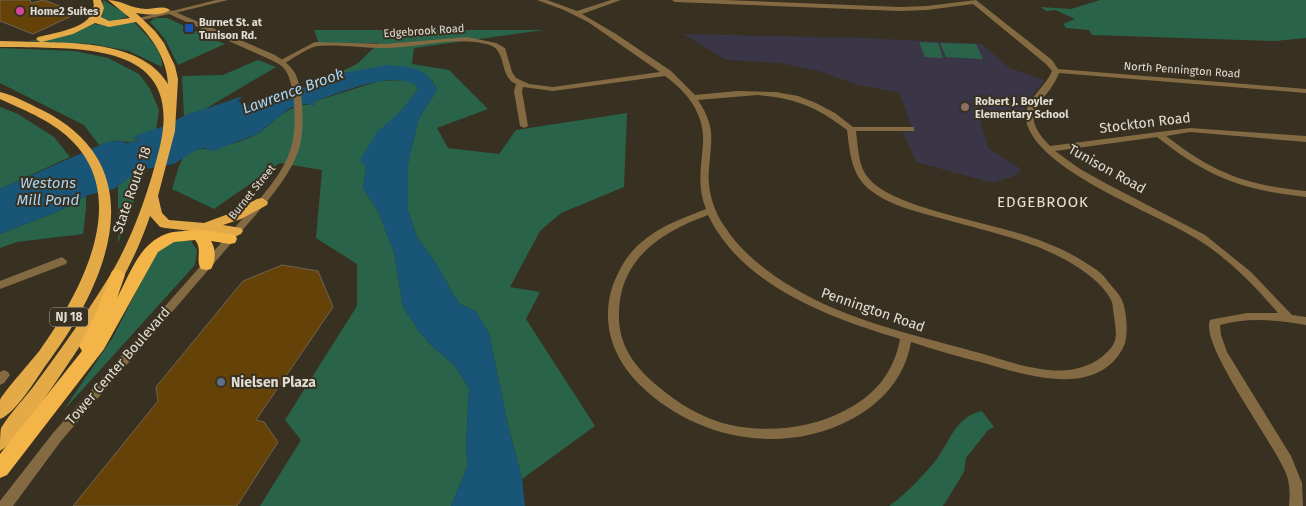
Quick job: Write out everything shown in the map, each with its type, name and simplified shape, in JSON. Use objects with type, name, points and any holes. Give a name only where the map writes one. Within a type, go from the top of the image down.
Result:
[{"type":"highway","points":[[0,40],[32,40],[57,36],[78,29],[96,17],[100,8],[98,0]]},
{"type":"highway","points":[[112,0],[138,19],[159,43],[174,81],[170,108]]},
{"type":"highway","points":[[126,9],[148,12],[168,11]]},
{"type":"highway","points":[[96,17],[98,21],[106,24],[138,19]]},
{"type":"highway","name":"State Route 18","points":[[0,44],[85,47],[131,58],[147,67],[159,78],[166,92],[170,108],[166,142],[156,181],[117,276],[57,369],[0,443]]},
{"type":"highway","name":"State Route 18","points":[[0,95],[48,119],[71,134],[86,149],[98,170],[103,184],[105,208],[99,250],[73,312],[43,358],[0,412]]},
{"type":"highway","points":[[151,195],[156,215],[162,222],[172,226],[233,235]]},
{"type":"highway","points":[[0,469],[105,334],[150,252],[170,238],[200,231],[230,219],[262,202]]},
{"type":"highway","points":[[200,231],[206,244],[206,265]]},
{"type":"highway","points":[[53,400],[96,329],[117,276]]},
{"type":"street","points":[[138,19],[207,0]]},
{"type":"street","points":[[168,11],[225,0]]},
{"type":"street","name":"Pennington Road","points":[[540,0],[578,13],[668,73],[693,98],[706,127],[708,150],[704,173],[705,189],[711,211],[724,234],[739,251],[760,271],[780,285],[827,310],[906,337],[1022,370],[1043,374],[1069,374],[1086,371],[1103,363],[1115,351],[1121,339],[1123,324],[1118,302],[1111,291],[1082,264],[1030,240],[906,205],[884,196],[862,176],[856,167],[851,129]]},
{"type":"street","points":[[578,13],[618,0]]},
{"type":"street","points":[[676,0],[900,9],[927,8],[973,1],[1049,62],[1056,71]]},
{"type":"street","points":[[168,11],[281,62]]},
{"type":"street","name":"Edgebrook Road","points":[[281,62],[314,44],[393,46],[467,39],[494,44],[502,50],[508,72],[513,80],[520,84]]},
{"type":"street","name":"Burnet Street","points":[[233,235],[262,202],[285,171],[295,149],[298,137],[296,88],[292,75],[281,62]]},
{"type":"street","name":"North Pennington Road","points":[[1056,71],[1306,91]]},
{"type":"street","name":"Tunison Road","points":[[1056,71],[1054,78],[1034,102],[1030,116],[1034,131],[1048,149],[1059,159],[1088,178],[1201,236],[1246,272],[1288,317]]},
{"type":"street","points":[[524,126],[518,91],[520,84],[554,89],[668,73]]},
{"type":"street","points":[[693,98],[748,92],[782,94],[818,106],[851,129],[911,129]]},
{"type":"street","name":"Stockton Road","points":[[1048,149],[1201,130],[1306,139]]},
{"type":"street","points":[[1158,134],[1187,158],[1222,176],[1268,190],[1306,194]]},
{"type":"street","points":[[711,211],[680,222],[651,238],[629,260],[618,285],[613,321],[616,341],[639,377],[662,398],[686,413],[714,425],[741,431],[772,434],[830,425],[849,416],[881,391],[894,375],[902,357],[906,337]]},
{"type":"street","name":"Tower Center Boulevard","points":[[5,506],[57,437],[233,235]]},
{"type":"street","points":[[0,285],[62,261]]},
{"type":"street","points":[[1296,506],[1297,491],[1293,474],[1282,451],[1220,349],[1212,329],[1214,323],[1220,320],[1288,317],[1306,321]]},
{"type":"shaded area","name":"Robert J. Boyler Elementary School","points":[[683,34],[866,38],[982,44],[1009,68],[1045,80],[1027,102],[1024,111],[1024,121],[978,114],[988,148],[1021,169],[1014,176],[993,183],[916,162],[903,132],[913,131],[900,93],[855,84],[819,71],[780,63],[726,60]]},
{"type":"green space","points":[[103,0],[125,13],[127,17],[110,22],[102,20]]},
{"type":"green space","points":[[1100,0],[1306,0],[1306,38],[1275,41],[1092,35],[1089,30],[1066,28],[1063,24],[1075,19],[1055,10],[1046,11],[1041,7],[1071,9]]},
{"type":"green space","points":[[155,18],[167,18],[225,44],[178,65],[165,39],[150,22]]},
{"type":"green space","points":[[134,22],[160,54],[162,67],[129,51],[93,44],[28,41],[64,36],[94,24],[109,26]]},
{"type":"green space","points":[[314,30],[544,30],[414,48],[412,64],[449,70],[488,109],[437,128],[448,148],[499,154],[516,130],[627,113],[624,187],[561,213],[540,231],[510,287],[540,292],[526,319],[595,426],[522,479],[508,425],[489,333],[475,311],[460,304],[453,294],[436,263],[417,237],[408,210],[408,163],[419,118],[436,89],[432,80],[349,72],[315,84],[357,64],[379,43],[319,44]]},
{"type":"green space","points":[[919,42],[938,43],[943,58],[925,57]]},
{"type":"green space","points":[[940,43],[976,44],[983,59],[946,57]]},
{"type":"green space","points":[[0,48],[74,51],[108,58],[139,74],[150,89],[159,110],[156,130],[137,135],[134,139],[139,139],[134,141],[115,141],[99,145],[84,125],[0,83]]},
{"type":"green space","points":[[258,60],[276,67],[205,109],[184,116],[182,76],[223,75]]},
{"type":"green space","points":[[407,80],[417,85],[418,90],[400,112],[366,168],[363,188],[378,211],[394,252],[403,307],[418,330],[431,345],[455,366],[469,388],[466,449],[468,465],[451,506],[260,506],[301,440],[285,420],[357,306],[357,264],[316,238],[322,170],[280,163],[214,209],[172,189],[178,169],[183,158],[191,152],[202,149],[209,150],[252,137],[283,114],[297,107],[314,105],[313,102],[379,81]]},
{"type":"green space","points":[[0,107],[18,114],[54,137],[70,157],[0,189]]},
{"type":"green space","points":[[147,167],[118,243],[118,186],[132,175]]},
{"type":"green space","points":[[86,196],[83,234],[17,242],[0,248],[0,234],[59,211]]},
{"type":"green space","points":[[173,241],[191,241],[197,250],[195,265],[63,411],[113,337],[156,253]]},
{"type":"green space","points":[[982,411],[994,427],[988,430],[966,458],[964,472],[943,506],[889,506],[908,491],[931,466],[954,430],[966,418]]},
{"type":"water","points":[[387,65],[416,69],[427,76],[437,89],[419,118],[408,163],[408,210],[417,237],[436,263],[453,294],[460,304],[475,311],[489,333],[508,425],[522,479],[525,506],[451,506],[468,465],[466,449],[469,388],[455,366],[431,345],[418,330],[403,307],[394,252],[378,211],[363,188],[366,168],[360,160],[377,132],[400,112],[418,90],[416,85],[405,81],[379,81],[313,102],[314,106],[305,104],[290,108],[257,134],[213,151],[204,148],[194,151],[174,164],[140,170],[114,189],[88,195],[59,211],[0,234],[0,189],[107,142],[120,141],[127,143],[138,141],[138,139],[133,138],[137,135],[162,127],[184,116],[240,97],[242,98],[238,100],[243,106],[251,105],[349,72]]},
{"type":"building","points":[[0,0],[30,0],[31,3],[44,0],[78,13],[33,34],[0,21]]},
{"type":"building","name":"Nielsen Plaza","points":[[282,265],[318,271],[333,307],[256,420],[264,422],[278,442],[237,506],[73,506],[158,401],[156,387],[243,281]]},
{"type":"place","name":"Home2 Suites","points":[[20,11]]},
{"type":"place","name":"Burnet St. at Tunison Rd.","points":[[189,28]]},
{"type":"place","name":"Robert J. Boyler Elementary School","points":[[965,107]]},
{"type":"place","name":"Nielsen Plaza","points":[[221,382]]},
{"type":"district","name":"EDGEBROOK","points":[[1043,202]]},
{"type":"water label","name":"Lawrence Brook","points":[[293,91]]},
{"type":"water label","name":"Westons Mill Pond","points":[[48,192]]}]
